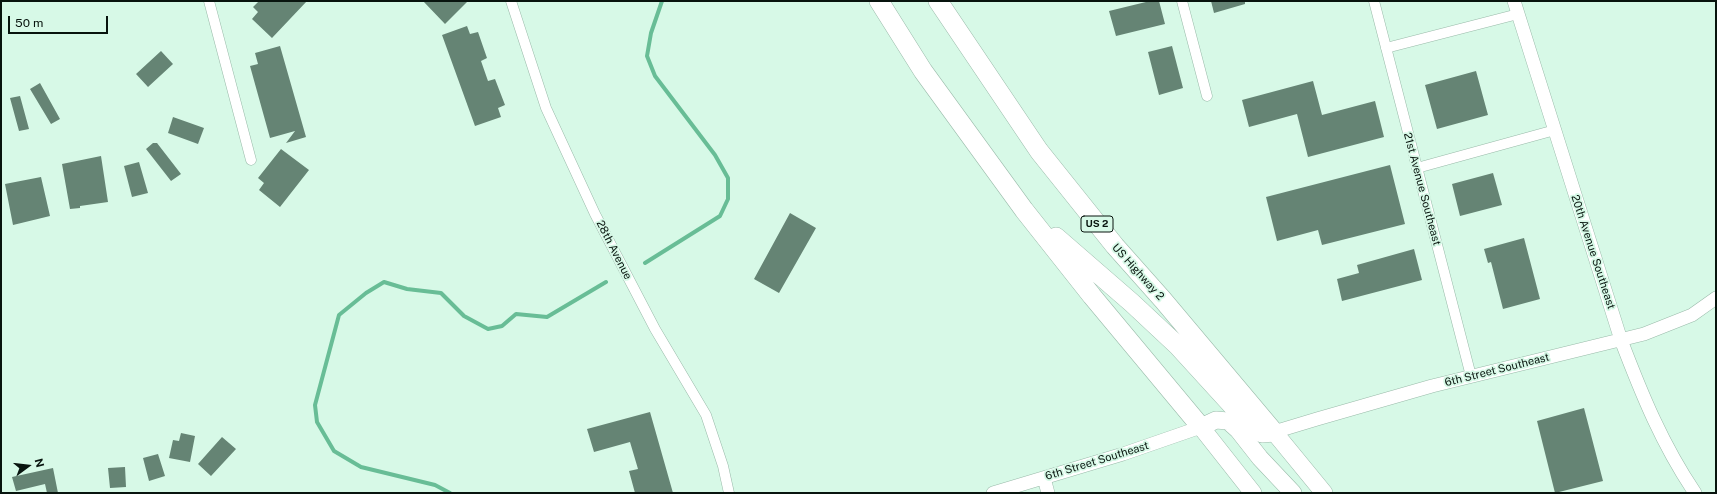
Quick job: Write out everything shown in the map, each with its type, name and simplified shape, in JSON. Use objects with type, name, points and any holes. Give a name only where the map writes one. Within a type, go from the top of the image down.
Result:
[{"type":"highway","points":[[879,1],[923,71],[1024,210],[1092,296],[1201,427],[1253,493]]},
{"type":"highway","name":"US Highway 2","points":[[938,1],[1039,151],[1115,246],[1164,300],[1324,493]]},
{"type":"highway","points":[[1024,210],[1087,263],[1178,346],[1251,426],[1262,433],[1274,432]]},
{"type":"highway","points":[[1201,427],[1216,420],[1228,421],[1238,430],[1260,458],[1293,493]]},
{"type":"street","points":[[209,1],[251,160]]},
{"type":"street","name":"28th Avenue","points":[[511,1],[546,108],[595,214],[645,310],[669,354],[706,415],[723,466],[729,493]]},
{"type":"street","points":[[1182,1],[1207,96]]},
{"type":"street","name":"21st Avenue Southeast","points":[[1374,1],[1471,376]]},
{"type":"street","name":"20th Avenue Southeast","points":[[1514,1],[1622,340],[1640,391],[1659,433],[1677,466],[1695,493]]},
{"type":"street","points":[[1386,48],[1518,14]]},
{"type":"street","points":[[1417,168],[1555,130]]},
{"type":"street","name":"6th Street Southeast","points":[[1274,432],[1317,418],[1471,376],[1622,340],[1666,326],[1692,315],[1716,298]]},
{"type":"street","name":"6th Street Southeast","points":[[993,493],[1123,454],[1201,427]]},
{"type":"street","points":[[1044,478],[1048,493]]},
{"type":"building","points":[[259,1],[307,1],[272,38],[252,19],[258,12],[253,7]]},
{"type":"building","points":[[423,1],[468,1],[445,24]]},
{"type":"building","points":[[1150,1],[1159,1],[1165,24],[1116,36],[1109,11]]},
{"type":"building","points":[[1211,1],[1245,1],[1245,4],[1214,13]]},
{"type":"building","points":[[467,26],[470,34],[478,32],[487,58],[481,61],[488,81],[495,79],[505,105],[498,108],[501,117],[475,126],[442,35]]},
{"type":"building","points":[[280,46],[306,137],[286,143],[295,131],[270,138],[250,66],[258,64],[255,53]]},
{"type":"building","points":[[1172,46],[1183,88],[1159,95],[1148,52]]},
{"type":"building","points":[[161,51],[173,64],[148,87],[136,74]]},
{"type":"building","points":[[1476,71],[1488,115],[1437,129],[1425,85]]},
{"type":"building","points":[[1313,81],[1322,115],[1375,101],[1384,137],[1308,157],[1297,114],[1249,127],[1242,100]]},
{"type":"building","points":[[40,83],[60,119],[51,124],[30,89]]},
{"type":"building","points":[[20,96],[29,129],[19,131],[10,98]]},
{"type":"building","points":[[173,117],[204,128],[198,144],[168,133]]},
{"type":"building","points":[[153,143],[157,143],[181,174],[171,181],[146,149]]},
{"type":"building","points":[[281,149],[309,170],[280,207],[259,190],[264,183],[258,178]]},
{"type":"building","points":[[101,156],[108,202],[70,209],[62,164]]},
{"type":"building","points":[[139,162],[148,193],[132,197],[124,166]]},
{"type":"building","points":[[1390,165],[1405,224],[1322,245],[1318,230],[1277,241],[1266,197]]},
{"type":"building","points":[[1493,173],[1502,205],[1460,216],[1452,184]]},
{"type":"building","points":[[41,177],[50,216],[13,225],[5,184]]},
{"type":"building","points":[[790,213],[816,228],[779,293],[754,279]]},
{"type":"building","points":[[1524,238],[1540,299],[1503,309],[1491,262],[1488,263],[1484,249]]},
{"type":"building","points":[[1414,249],[1422,280],[1342,301],[1337,279],[1359,273],[1357,265]]},
{"type":"building","points":[[1584,408],[1603,481],[1555,493],[1537,421]]},
{"type":"building","points":[[650,412],[673,493],[635,493],[629,471],[638,469],[630,442],[594,452],[587,429]]},
{"type":"building","points":[[181,433],[195,436],[190,462],[169,458],[173,440],[179,441]]},
{"type":"building","points":[[222,437],[236,449],[211,476],[198,464]]},
{"type":"building","points":[[158,454],[165,476],[149,481],[143,458]]},
{"type":"building","points":[[125,467],[126,487],[110,488],[108,468]]},
{"type":"building","points":[[53,468],[58,493],[47,493],[45,484],[16,491],[12,477]]},
{"type":"waterway","points":[[645,263],[720,216],[728,199],[728,178],[715,155],[655,76],[647,56],[651,33],[662,1]]},
{"type":"waterway","points":[[450,493],[435,485],[361,467],[334,451],[317,422],[315,405],[339,315],[366,293],[384,282],[407,289],[441,293],[464,316],[488,329],[502,326],[516,314],[547,317],[606,282]]}]
